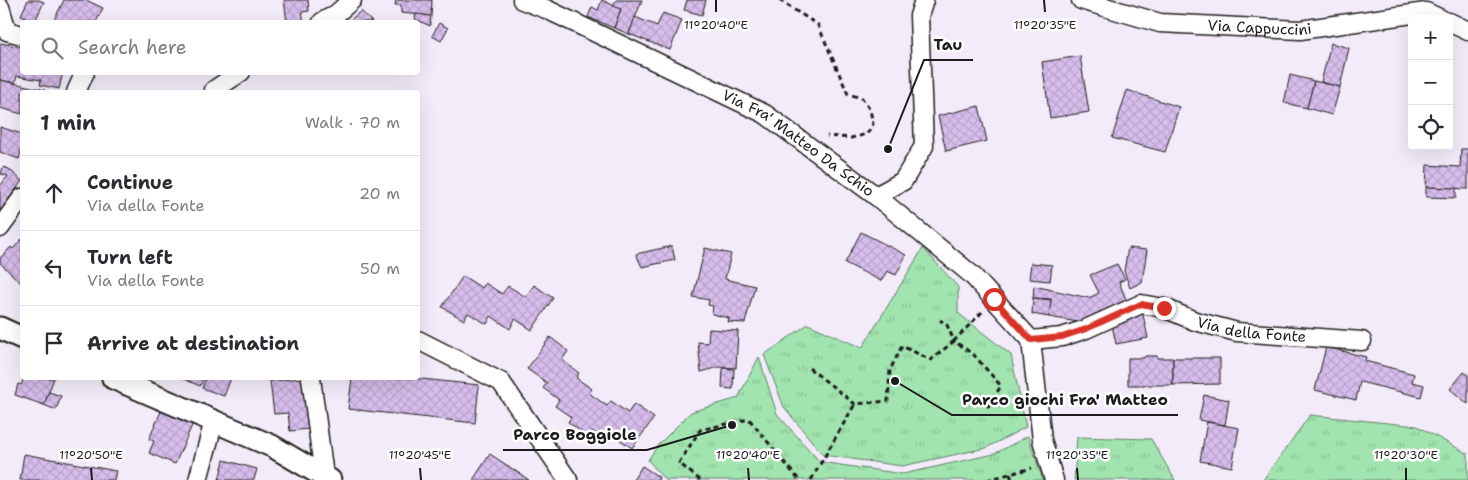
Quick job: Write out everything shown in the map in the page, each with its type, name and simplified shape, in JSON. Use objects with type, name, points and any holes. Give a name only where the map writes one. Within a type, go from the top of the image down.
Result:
[{"type":"street","points":[[326,20],[335,15],[352,0]]},
{"type":"street","name":"Via Fra' Matteo Da Schio","points":[[522,0],[546,9],[765,114],[876,196],[903,181],[924,146],[919,16],[924,0]]},
{"type":"street","name":"Via Cappuccini","points":[[1081,0],[1160,23],[1300,30],[1426,12],[1432,15]]},
{"type":"street","points":[[0,7],[7,31],[20,35]]},
{"type":"street","points":[[1453,24],[1468,31]]},
{"type":"street","points":[[77,90],[84,75]]},
{"type":"street","points":[[214,90],[236,75]]},
{"type":"street","points":[[876,196],[972,275],[1031,340],[1042,440],[1054,480]]},
{"type":"street","points":[[0,228],[20,201]]},
{"type":"street","name":"Via della Fonte","points":[[1031,340],[1062,337],[1086,329],[1141,304],[1164,308],[1195,321],[1237,332],[1362,341]]},
{"type":"street","points":[[0,328],[20,337]]},
{"type":"street","points":[[420,341],[501,382],[568,480]]},
{"type":"street","points":[[119,380],[272,446],[327,478]]},
{"type":"street","points":[[311,380],[327,478]]},
{"type":"street","points":[[198,480],[214,421]]},
{"type":"path","points":[[779,0],[818,25],[848,94],[862,98],[870,110],[873,124],[866,134],[851,138],[822,136]]},
{"type":"path","points":[[809,368],[855,404],[888,401],[890,370],[902,346],[931,360],[954,341],[994,299]]},
{"type":"path","points":[[940,320],[947,325],[954,341],[974,355],[1001,386],[988,408]]},
{"type":"path","points":[[811,480],[855,404]]},
{"type":"path","points":[[700,480],[679,463],[700,430],[749,419],[799,480]]},
{"type":"path","points":[[987,480],[1010,474],[1012,480]]},
{"type":"green space","points":[[923,248],[958,287],[958,313],[1011,355],[1026,427],[986,448],[902,466],[823,455],[784,407],[764,355],[808,324],[862,348]]},
{"type":"green space","points":[[759,357],[777,414],[820,462],[903,474],[994,454],[1028,436],[1043,480],[665,480],[648,460],[658,445],[691,412],[738,398]]},
{"type":"green space","points":[[1310,415],[1417,426],[1468,454],[1468,480],[1263,480]]},
{"type":"green space","points":[[1077,437],[1151,439],[1175,480],[1074,480]]},
{"type":"building","points":[[28,0],[44,2],[35,20],[21,15]]},
{"type":"building","points":[[64,0],[86,0],[103,8],[97,20],[54,20]]},
{"type":"building","points":[[284,0],[308,0],[309,11],[302,12],[304,20],[287,20]]},
{"type":"building","points":[[396,0],[432,0],[431,16],[401,13],[401,5],[395,5]]},
{"type":"building","points":[[602,0],[621,9],[614,28],[588,17],[592,7],[598,10]]},
{"type":"building","points":[[616,0],[642,0],[629,34],[614,28],[621,9],[613,6]]},
{"type":"building","points":[[687,0],[706,0],[702,15],[684,10]]},
{"type":"building","points":[[361,11],[370,20],[350,20]]},
{"type":"building","points":[[663,13],[682,20],[670,50],[629,34],[635,17],[657,26]]},
{"type":"building","points":[[416,14],[431,16],[430,26],[420,20],[415,19]]},
{"type":"building","points":[[439,23],[448,28],[441,41],[432,36]]},
{"type":"building","points":[[0,43],[20,47],[20,75],[62,75],[59,89],[40,85],[41,80],[17,76],[15,83],[0,80]]},
{"type":"building","points":[[1331,43],[1349,48],[1340,87],[1321,82]]},
{"type":"building","points":[[1080,56],[1089,112],[1050,118],[1042,62]]},
{"type":"building","points":[[1290,75],[1314,81],[1307,108],[1284,103]]},
{"type":"building","points":[[0,80],[45,90],[20,90],[20,113],[0,108]]},
{"type":"building","points":[[1314,81],[1340,87],[1332,115],[1307,108]]},
{"type":"building","points":[[1127,90],[1179,107],[1165,152],[1112,138]]},
{"type":"building","points":[[979,106],[987,141],[946,151],[938,116]]},
{"type":"building","points":[[0,127],[20,133],[19,159],[0,152]]},
{"type":"building","points":[[1461,149],[1468,149],[1468,189],[1426,187],[1427,165],[1460,167]]},
{"type":"building","points":[[3,167],[9,169],[20,179],[20,184],[0,211],[0,186],[8,176],[1,174]]},
{"type":"building","points":[[1426,187],[1456,188],[1456,198],[1426,197]]},
{"type":"building","points":[[861,232],[906,255],[896,275],[887,271],[881,281],[845,263]]},
{"type":"building","points":[[20,241],[20,282],[0,263],[0,258],[11,247],[13,249]]},
{"type":"building","points":[[672,246],[675,260],[642,267],[636,254]]},
{"type":"building","points":[[705,248],[731,254],[725,279],[755,286],[745,323],[728,322],[729,318],[712,314],[713,306],[708,305],[709,300],[693,297]]},
{"type":"building","points":[[1128,248],[1147,250],[1142,282],[1130,288],[1124,271]]},
{"type":"building","points":[[1031,263],[1052,265],[1050,281],[1029,279]]},
{"type":"building","points":[[1117,264],[1125,279],[1119,282],[1128,304],[1100,316],[1078,322],[1049,317],[1051,299],[1033,298],[1034,286],[1089,298],[1099,293],[1090,275]]},
{"type":"building","points":[[463,276],[482,288],[485,283],[502,294],[508,286],[526,297],[534,285],[553,298],[532,330],[515,319],[510,329],[491,316],[487,324],[468,313],[464,320],[442,307]]},
{"type":"building","points":[[1033,298],[1051,300],[1049,317],[1032,314]]},
{"type":"building","points":[[1142,310],[1148,338],[1116,344],[1111,320]]},
{"type":"building","points":[[709,329],[738,331],[736,368],[719,367],[701,372],[698,342],[708,343]]},
{"type":"building","points":[[550,337],[568,351],[562,360],[579,373],[576,378],[592,389],[589,393],[607,406],[611,401],[628,413],[634,404],[654,418],[632,448],[613,435],[608,442],[592,431],[588,437],[568,422],[571,417],[555,406],[559,400],[543,388],[547,383],[527,369]]},
{"type":"building","points":[[1326,347],[1366,357],[1365,361],[1414,374],[1412,382],[1424,385],[1421,397],[1360,382],[1356,400],[1315,390]]},
{"type":"building","points":[[1145,356],[1173,358],[1173,385],[1128,385],[1128,358],[1144,358]]},
{"type":"building","points":[[1173,358],[1220,358],[1220,384],[1173,385]]},
{"type":"building","points":[[723,368],[734,369],[733,389],[722,388]]},
{"type":"building","points":[[1464,372],[1468,375],[1468,404],[1450,389]]},
{"type":"building","points":[[420,379],[479,385],[475,423],[348,409],[352,380]]},
{"type":"building","points":[[23,380],[53,380],[44,405],[15,395],[18,384],[21,385]]},
{"type":"building","points":[[186,380],[203,380],[200,386]]},
{"type":"building","points":[[205,380],[230,380],[224,396],[202,388]]},
{"type":"building","points":[[304,380],[309,420],[307,421],[308,429],[290,431],[288,413],[274,414],[270,381]]},
{"type":"building","points":[[49,392],[61,396],[56,410],[44,405]]},
{"type":"building","points":[[1204,395],[1229,400],[1225,425],[1199,420]]},
{"type":"building","points":[[162,409],[193,423],[175,464],[149,453],[154,441],[149,439]]},
{"type":"building","points":[[1207,422],[1239,428],[1232,467],[1200,461]]},
{"type":"building","points":[[24,454],[116,471],[114,480],[20,480]]},
{"type":"building","points":[[490,454],[529,480],[473,480]]},
{"type":"building","points":[[224,460],[257,469],[254,480],[219,480]]},
{"type":"building","points":[[642,466],[659,477],[658,480],[633,480]]},
{"type":"place","name":"Tau","points":[[888,149]]},
{"type":"place","name":"Parco giochi Fra' Matteo","points":[[895,381]]},
{"type":"place","name":"Parco Boggiole","points":[[732,425]]},
{"type":"route","points":[[994,299],[1031,340],[1062,337],[1086,329],[1141,304],[1164,308]]}]
